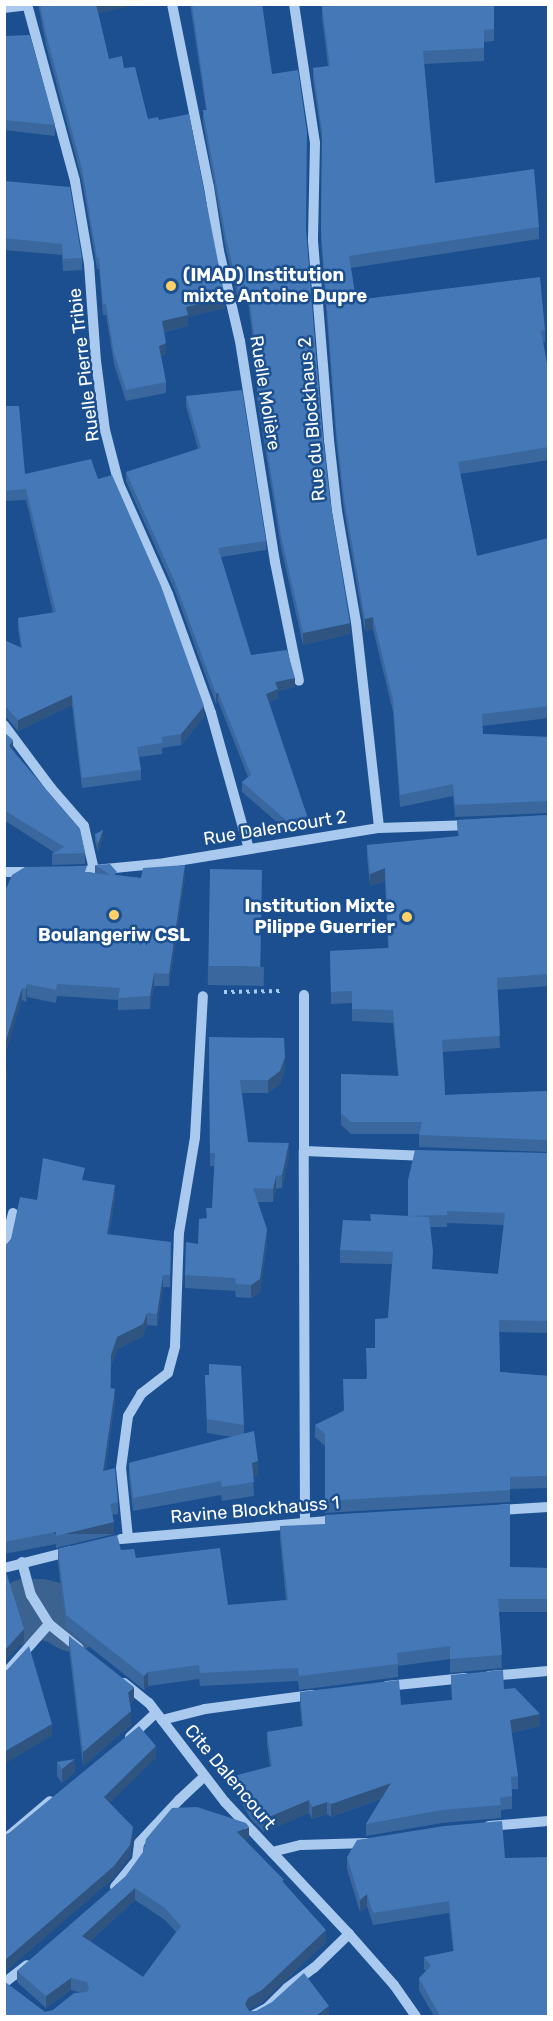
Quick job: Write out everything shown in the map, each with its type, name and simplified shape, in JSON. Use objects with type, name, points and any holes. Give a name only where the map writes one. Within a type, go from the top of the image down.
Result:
[{"type":"street","name":"Ruelle Molière","points":[[172,4],[209,187],[219,252],[240,341],[275,561],[299,681]]},
{"type":"street","name":"Rue du Blockhaus 2","points":[[294,4],[315,143],[314,241],[331,452],[340,531],[356,622],[379,828]]},
{"type":"street","points":[[4,8],[27,5]]},
{"type":"street","name":"Ruelle Pierre Tribie","points":[[27,5],[75,181],[89,264],[96,362],[105,430],[119,484],[168,594],[211,713],[249,849]]},
{"type":"street","points":[[4,725],[51,788],[84,826],[94,870]]},
{"type":"street","name":"Rue Dalencourt 2","points":[[67,873],[165,863],[379,828],[480,824]]},
{"type":"street","points":[[6,871],[43,872]]},
{"type":"street","points":[[304,995],[305,1522]]},
{"type":"street","points":[[128,1538],[121,1468],[128,1416],[141,1394],[168,1373],[175,1346],[179,1233],[195,1137],[203,996]]},
{"type":"street","points":[[304,1151],[435,1156]]},
{"type":"street","points":[[4,1249],[13,1213]]},
{"type":"street","points":[[490,1511],[549,1507]]},
{"type":"street","name":"Ravine Blockhauss 1","points":[[115,1541],[352,1519]]},
{"type":"street","points":[[4,1568],[80,1549]]},
{"type":"street","points":[[22,1562],[31,1595],[49,1624],[93,1658]]},
{"type":"street","points":[[4,1675],[49,1624]]},
{"type":"street","points":[[376,1687],[549,1671]]},
{"type":"street","name":"Cite Dalencourt","points":[[118,1678],[159,1717],[225,1802],[349,1934],[394,1985],[416,2016]]},
{"type":"street","points":[[123,1743],[159,1717],[319,1694]]},
{"type":"street","points":[[108,1894],[137,1860],[139,1843],[179,1800],[206,1776]]},
{"type":"street","points":[[4,1840],[61,1792]]},
{"type":"street","points":[[478,1827],[549,1821]]},
{"type":"street","points":[[272,1852],[301,1845],[377,1842]]},
{"type":"street","points":[[252,2016],[267,2008],[349,1934]]},
{"type":"street","points":[[8,1985],[33,1960]]},
{"type":"path","points":[[203,996],[210,992],[294,991],[304,995]]},
{"type":"building","points":[[40,4],[96,4],[109,59],[122,56],[124,68],[135,67],[148,119],[158,117],[159,120],[189,114],[225,297],[186,307],[188,315],[162,321],[166,343],[159,346],[166,382],[126,390],[114,353],[106,304],[103,304],[99,258],[97,258],[82,169]]},
{"type":"building","points":[[192,4],[262,4],[272,74],[298,70],[307,132],[306,230],[322,429],[330,500],[350,623],[303,633],[281,536],[257,387],[261,386],[248,290],[239,293],[226,238],[203,110],[207,110]]},
{"type":"building","points":[[494,4],[494,29],[484,30],[484,48],[423,51],[435,183],[534,169],[539,227],[349,256],[356,300],[540,277],[545,330],[541,331],[549,375],[549,447],[458,462],[477,556],[549,538],[549,706],[482,714],[483,734],[549,737],[549,801],[455,805],[453,784],[400,795],[393,700],[373,617],[365,619],[344,498],[336,427],[321,229],[322,131],[313,68],[330,66],[322,6]]},
{"type":"building","points":[[30,35],[55,125],[4,120],[4,36]]},
{"type":"building","points":[[4,181],[70,187],[82,258],[63,259],[62,244],[4,238]]},
{"type":"building","points":[[242,390],[266,541],[218,548],[251,655],[287,650],[295,678],[275,682],[278,689],[266,694],[307,816],[286,820],[242,782],[251,775],[218,692],[216,694],[175,582],[126,472],[201,448],[186,396]]},
{"type":"building","points":[[4,406],[19,406],[25,474],[91,459],[98,479],[112,475],[161,586],[204,706],[181,734],[162,737],[162,743],[137,747],[141,770],[82,778],[72,695],[18,720],[7,708],[4,708],[4,640],[22,648],[18,618],[56,612],[26,489],[4,491]]},
{"type":"building","points":[[4,732],[13,740],[9,746],[80,829],[85,853],[52,854],[64,847],[4,810]]},
{"type":"building","points":[[548,815],[549,974],[497,978],[500,1036],[442,1040],[445,1095],[549,1091],[549,1140],[419,1135],[422,1122],[351,1122],[341,1113],[341,1074],[399,1076],[393,1010],[352,1009],[352,991],[331,992],[330,951],[389,948],[385,868],[370,874],[367,845],[459,836],[457,820]]},
{"type":"building","points":[[103,830],[98,844],[95,834]]},
{"type":"building","points":[[110,864],[117,872],[114,875],[141,878],[143,868],[185,865],[169,974],[154,973],[150,996],[118,998],[120,988],[57,984],[56,990],[27,984],[26,989],[22,988],[4,1047],[4,894],[12,875],[25,867],[87,866],[85,872],[110,875],[95,865]]},
{"type":"building","points":[[210,869],[262,870],[260,967],[208,966]]},
{"type":"building","points":[[209,1037],[284,1038],[285,1057],[280,1071],[268,1080],[240,1080],[248,1142],[289,1143],[282,1175],[276,1176],[273,1189],[253,1188],[267,1229],[260,1279],[251,1285],[236,1284],[235,1278],[185,1275],[186,1242],[198,1244],[199,1219],[207,1218],[206,1208],[212,1208],[215,1153],[210,1153]]},
{"type":"building","points":[[415,1150],[549,1153],[549,1321],[499,1320],[500,1372],[549,1376],[549,1476],[510,1477],[510,1490],[325,1501],[325,1434],[315,1425],[344,1411],[343,1379],[367,1379],[366,1348],[375,1348],[375,1319],[388,1318],[393,1252],[340,1250],[343,1220],[371,1221],[370,1214],[408,1216],[408,1180]],"holes":[[[447,1211],[505,1213],[498,1274],[432,1269],[433,1251],[429,1217],[409,1216],[447,1215]]]},
{"type":"building","points":[[43,1158],[85,1168],[82,1180],[115,1185],[107,1234],[171,1242],[170,1275],[163,1275],[157,1314],[147,1313],[143,1324],[117,1337],[111,1355],[110,1388],[115,1389],[103,1471],[115,1468],[118,1502],[110,1504],[114,1522],[56,1536],[56,1532],[4,1542],[4,1244],[11,1239],[20,1197],[37,1200]]},
{"type":"building","points":[[209,1364],[241,1366],[244,1425],[207,1419],[205,1375],[209,1375]]},
{"type":"building","points":[[254,1431],[258,1461],[252,1463],[254,1482],[222,1487],[221,1481],[133,1498],[129,1463]]},
{"type":"building","points":[[510,1504],[510,1567],[549,1568],[549,1599],[498,1599],[502,1655],[450,1659],[450,1646],[397,1653],[398,1664],[299,1676],[298,1668],[200,1673],[199,1665],[148,1672],[144,1676],[66,1615],[58,1549],[117,1535],[121,1550],[134,1549],[136,1558],[220,1548],[228,1605],[288,1600],[280,1526],[325,1524],[325,1515]]},
{"type":"building","points":[[4,1565],[24,1629],[4,1651]]},
{"type":"building","points":[[69,1636],[134,1687],[128,1692],[131,1711],[83,1752]]},
{"type":"building","points":[[29,1646],[52,1724],[4,1752],[4,1670],[7,1670]]},
{"type":"building","points":[[503,1670],[504,1689],[515,1688],[540,1714],[510,1720],[518,1776],[511,1777],[512,1796],[500,1798],[501,1805],[442,1810],[366,1824],[391,1783],[331,1804],[327,1802],[312,1807],[309,1800],[264,1819],[250,1805],[234,1776],[272,1766],[267,1732],[303,1726],[300,1692],[399,1680],[401,1705],[452,1700],[451,1675]]},
{"type":"building","points":[[139,1726],[156,1746],[104,1797],[133,1827],[130,1845],[114,1866],[4,1961],[4,1835]]},
{"type":"building","points":[[75,1759],[62,1769],[57,1762]]},
{"type":"building","points":[[197,1807],[246,1823],[249,1827],[237,1832],[284,1880],[282,1881],[326,1930],[262,1990],[248,1998],[245,2004],[249,2011],[256,2011],[272,2002],[304,1973],[329,2006],[316,2016],[4,2016],[4,1981],[45,2012],[53,2010],[74,1993],[87,1992],[89,1988],[87,1982],[71,1978],[46,1996],[17,1971],[125,1877],[143,1852],[146,1839],[172,1808]],"holes":[[[135,1888],[165,1908],[181,1926],[143,1977],[82,1936]]]},
{"type":"building","points":[[502,1821],[505,1858],[549,1857],[549,2016],[440,2016],[419,1978],[431,1966],[424,1957],[454,1951],[449,1901],[373,1913],[367,1894],[360,1900],[347,1857],[357,1840],[444,1826]]},
{"type":"waterway","points":[[4,1620],[26,1609],[40,1609],[58,1613],[73,1622]]},
{"type":"place","name":"(IMAD) Institution mixte Antoine Dupre","points":[[171,286]]},
{"type":"place","name":"Boulangeriw CSL","points":[[114,915]]},
{"type":"place","name":"Institution Mixte Pilippe Guerrier","points":[[407,917]]}]
